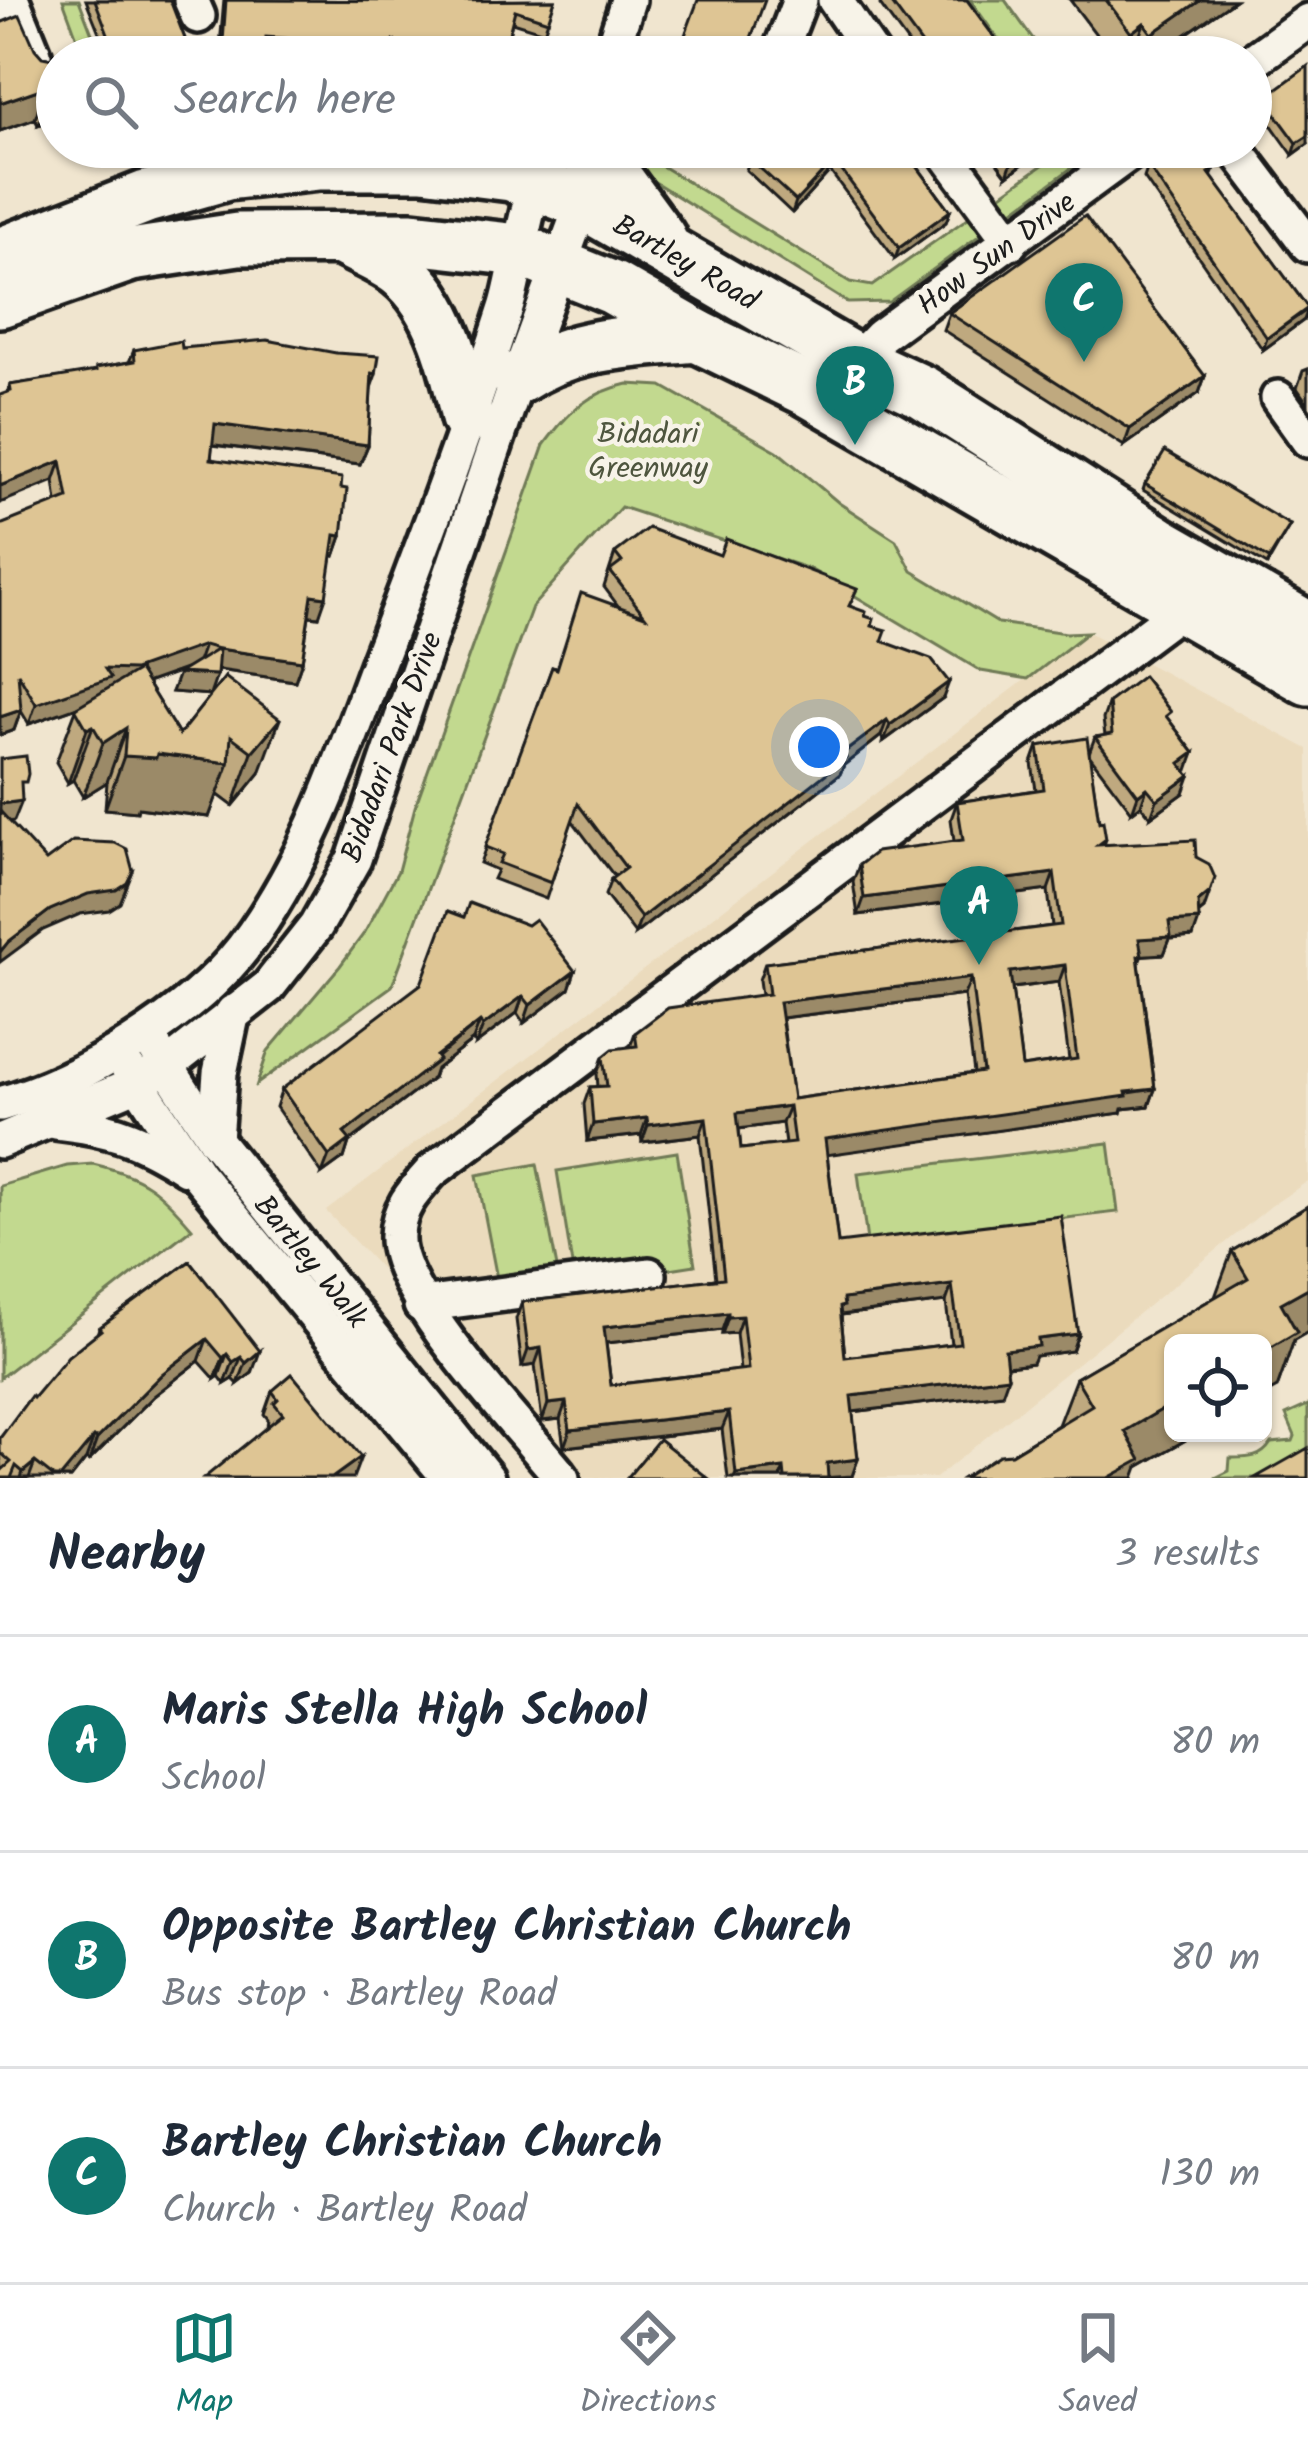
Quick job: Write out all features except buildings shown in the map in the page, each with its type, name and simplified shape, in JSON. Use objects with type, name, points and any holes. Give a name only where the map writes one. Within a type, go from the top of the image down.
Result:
[{"type":"highway","name":"Bartley Road","points":[[0,254],[146,197],[227,174],[282,168]]},
{"type":"highway","name":"Bartley Road","points":[[455,168],[542,178],[856,361],[923,392],[1158,542],[1308,628]]},
{"type":"highway","points":[[611,168],[671,253]]},
{"type":"highway","points":[[336,236],[402,273],[433,315],[449,345],[467,418]]},
{"type":"highway","name":"Bartley Road","points":[[0,301],[131,255],[238,239],[412,238],[539,257],[613,288],[697,337],[806,389],[1308,680]]},
{"type":"highway","points":[[518,378],[545,359],[574,350],[697,337]]},
{"type":"street","points":[[12,0],[36,58]]},
{"type":"street","points":[[617,36],[628,0]]},
{"type":"street","points":[[786,36],[800,0]]},
{"type":"street","points":[[835,0],[860,36]]},
{"type":"street","points":[[1272,47],[1308,21]]},
{"type":"street","points":[[542,178],[592,177],[587,168]]},
{"type":"street","points":[[956,168],[1011,242]]},
{"type":"street","name":"How Sun Drive","points":[[856,361],[880,337],[1110,168]]},
{"type":"street","points":[[1250,168],[1308,244]]},
{"type":"street","points":[[539,257],[542,178]]},
{"type":"street","points":[[539,257],[542,178]]},
{"type":"street","name":"Bidadari Park Drive","points":[[0,1141],[53,1122],[153,1074],[268,987],[316,926],[354,860],[518,378],[539,257]]},
{"type":"street","name":"Bidadari Park Drive","points":[[0,1104],[66,1080],[131,1043],[241,950],[316,827],[508,303],[539,257]]},
{"type":"street","points":[[1278,398],[1308,440]]},
{"type":"street","points":[[562,1478],[421,1305],[402,1267],[396,1235],[404,1202],[432,1171],[1182,609]]},
{"type":"street","points":[[241,950],[232,975],[235,991],[268,987]]},
{"type":"street","points":[[215,1140],[220,1073],[233,1012]]},
{"type":"street","name":"Bartley Walk","points":[[131,1043],[487,1478]]},
{"type":"street","name":"Bartley Walk","points":[[153,1074],[198,1175],[449,1478]]},
{"type":"street","points":[[53,1122],[105,1127],[152,1147],[198,1175]]},
{"type":"street","points":[[421,1305],[649,1275]]},
{"type":"shaded area","points":[[1088,632],[1308,749],[1308,1181],[936,1478],[545,1478],[383,1271],[326,1211]]},
{"type":"green space","points":[[63,0],[79,0],[93,36],[76,36]]},
{"type":"green space","points":[[970,0],[1005,0],[1031,36],[996,36]]},
{"type":"green space","points":[[665,168],[850,282],[872,286],[1038,168],[1071,168],[889,302],[848,303],[634,169]]},
{"type":"green space","name":"Bidadari Greenway","points":[[628,384],[662,386],[777,451],[839,503],[896,540],[912,571],[998,623],[1088,632],[1028,679],[981,671],[810,569],[621,507],[532,607],[392,986],[257,1084],[268,1051],[365,932],[398,871],[415,807],[544,445],[580,406]]},
{"type":"green space","points":[[1109,1143],[1118,1212],[867,1241],[858,1173]]},
{"type":"green space","points":[[677,1152],[695,1265],[575,1284],[557,1171]]},
{"type":"green space","points":[[93,1164],[149,1186],[192,1228],[0,1378],[0,1186],[67,1166]]},
{"type":"green space","points":[[537,1164],[559,1278],[499,1289],[477,1175]]},
{"type":"green space","points":[[1308,1405],[1308,1449],[1258,1478],[1215,1478],[1229,1471],[1230,1458],[1254,1456],[1271,1443],[1293,1441],[1286,1415]]},
{"type":"place","name":"Bartley Christian Church","points":[[1084,362]]},
{"type":"place","name":"Opposite Bartley Christian Church","points":[[855,445]]},
{"type":"place","name":"Maris Stella High School","points":[[979,965]]}]
